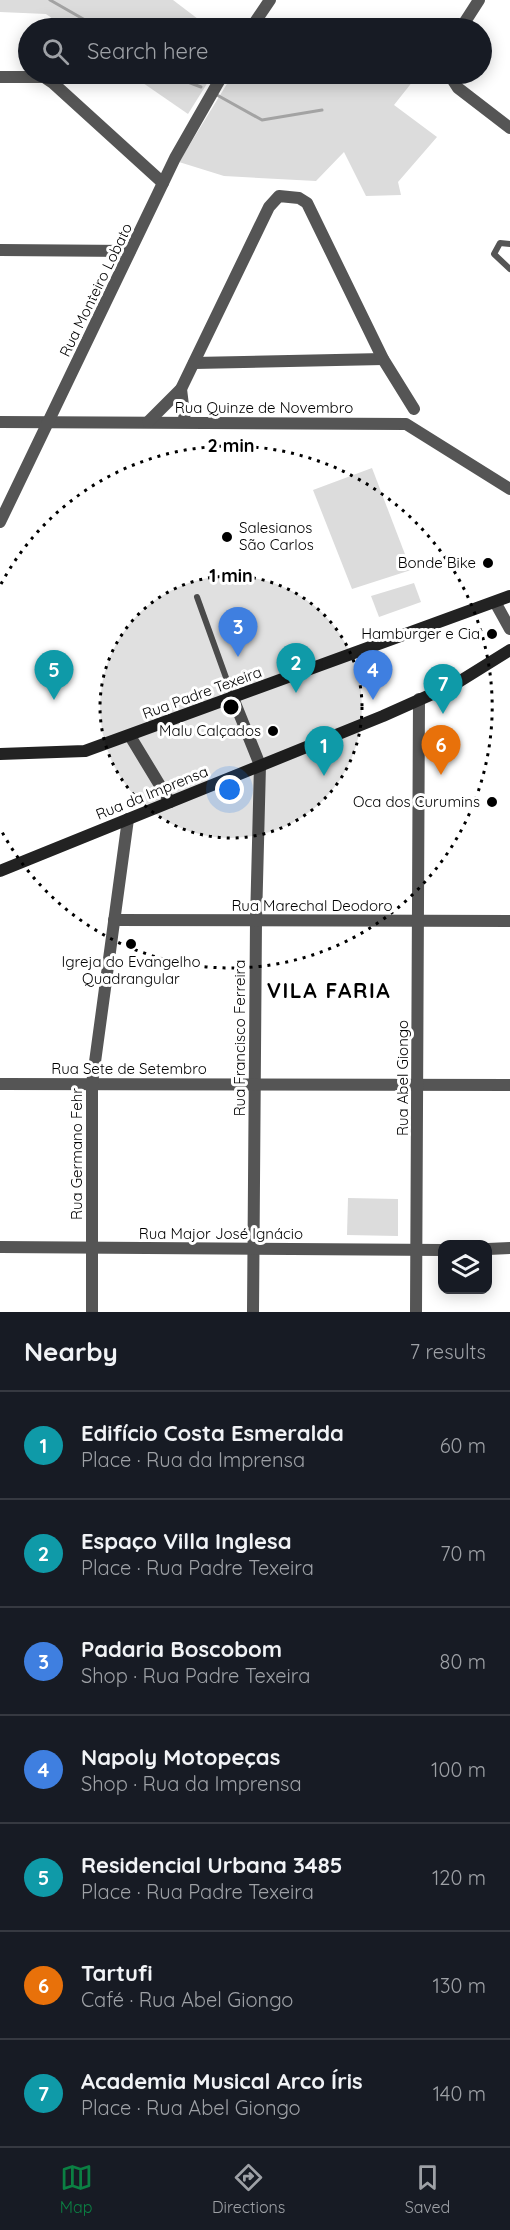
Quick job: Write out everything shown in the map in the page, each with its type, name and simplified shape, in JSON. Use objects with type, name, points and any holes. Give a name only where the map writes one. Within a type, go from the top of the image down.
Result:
[{"type":"main road","name":"Rua Padre Texeira","points":[[0,754],[78,753],[510,596]]},
{"type":"main road","name":"Rua da Imprensa","points":[[0,871],[457,684],[509,654]]},
{"type":"street","points":[[258,18],[270,0]]},
{"type":"street","points":[[467,18],[479,0]]},
{"type":"street","points":[[0,77],[18,77]]},
{"type":"street","points":[[55,84],[163,183]]},
{"type":"street","name":"Rua Monteiro Lobato","points":[[0,522],[163,183],[217,84]]},
{"type":"street","points":[[455,84],[510,128]]},
{"type":"street","points":[[148,422],[181,389],[269,207],[279,195],[299,198],[307,203],[383,359],[414,409]]},
{"type":"street","points":[[0,250],[130,251]]},
{"type":"street","points":[[194,363],[383,359]]},
{"type":"street","points":[[181,389],[185,422]]},
{"type":"street","name":"Rua Quinze de Novembro","points":[[0,422],[406,424],[510,489]]},
{"type":"street","points":[[495,602],[510,629]]},
{"type":"street","points":[[233,698],[260,765]]},
{"type":"street","name":"Rua Abel Giongo","points":[[416,1312],[419,699]]},
{"type":"street","points":[[130,736],[170,802]]},
{"type":"street","name":"Rua Francisco Ferreira","points":[[253,1312],[256,921],[260,765]]},
{"type":"street","name":"Rua Germano Fehr","points":[[92,1312],[92,1084],[128,819]]},
{"type":"street","name":"Rua Marechal Deodoro","points":[[114,920],[510,921]]},
{"type":"street","name":"Rua Sete de Setembro","points":[[0,1084],[510,1084]]},
{"type":"street","name":"Rua Major José Ignácio","points":[[0,1247],[438,1250]]},
{"type":"street","points":[[492,1249],[510,1248]]},
{"type":"lane","points":[[510,244],[500,243],[494,254],[510,268]]},
{"type":"lane","points":[[197,597],[233,698]]},
{"type":"shaded area","points":[[0,0],[173,0],[197,18],[52,18],[46,14],[0,12]]},
{"type":"shaded area","points":[[144,84],[207,84],[188,114]]},
{"type":"shaded area","points":[[227,84],[411,84],[394,105],[437,137],[398,182],[401,195],[366,196],[344,152],[316,181],[224,176],[179,162]]},
{"type":"shaded area","points":[[372,468],[411,570],[352,589],[313,490]]},
{"type":"shaded area","points":[[414,583],[421,602],[379,617],[371,596]]},
{"type":"shaded area","points":[[348,1198],[398,1199],[398,1236],[347,1235]]},
{"type":"waterway","points":[[50,0],[82,18]]},
{"type":"waterway","points":[[193,84],[201,87]]},
{"type":"waterway","points":[[217,95],[262,120],[322,110]]},
{"type":"place","name":"Salesianos São Carlos","points":[[227,537]]},
{"type":"place","name":"Bonde Bike","points":[[488,563]]},
{"type":"place","name":"Hamburger e Cia","points":[[492,634]]},
{"type":"place","name":"Padaria Boscobom","points":[[238,657]]},
{"type":"place","name":"Espaço Villa Inglesa","points":[[296,693]]},
{"type":"place","name":"Residencial Urbana 3485","points":[[54,700]]},
{"type":"place","name":"Napoly Motopeças","points":[[373,700]]},
{"type":"place","name":"Academia Musical Arco Íris","points":[[443,714]]},
{"type":"place","name":"Malu Calçados","points":[[273,731]]},
{"type":"place","name":"Tartufi","points":[[441,775]]},
{"type":"place","name":"Edifício Costa Esmeralda","points":[[324,776]]},
{"type":"place","name":"Oca dos Curumins","points":[[492,802]]},
{"type":"place","name":"Igreja do Evangelho Quadrangular","points":[[131,944]]},
{"type":"district","name":"VILA FARIA","points":[[329,991]]}]
